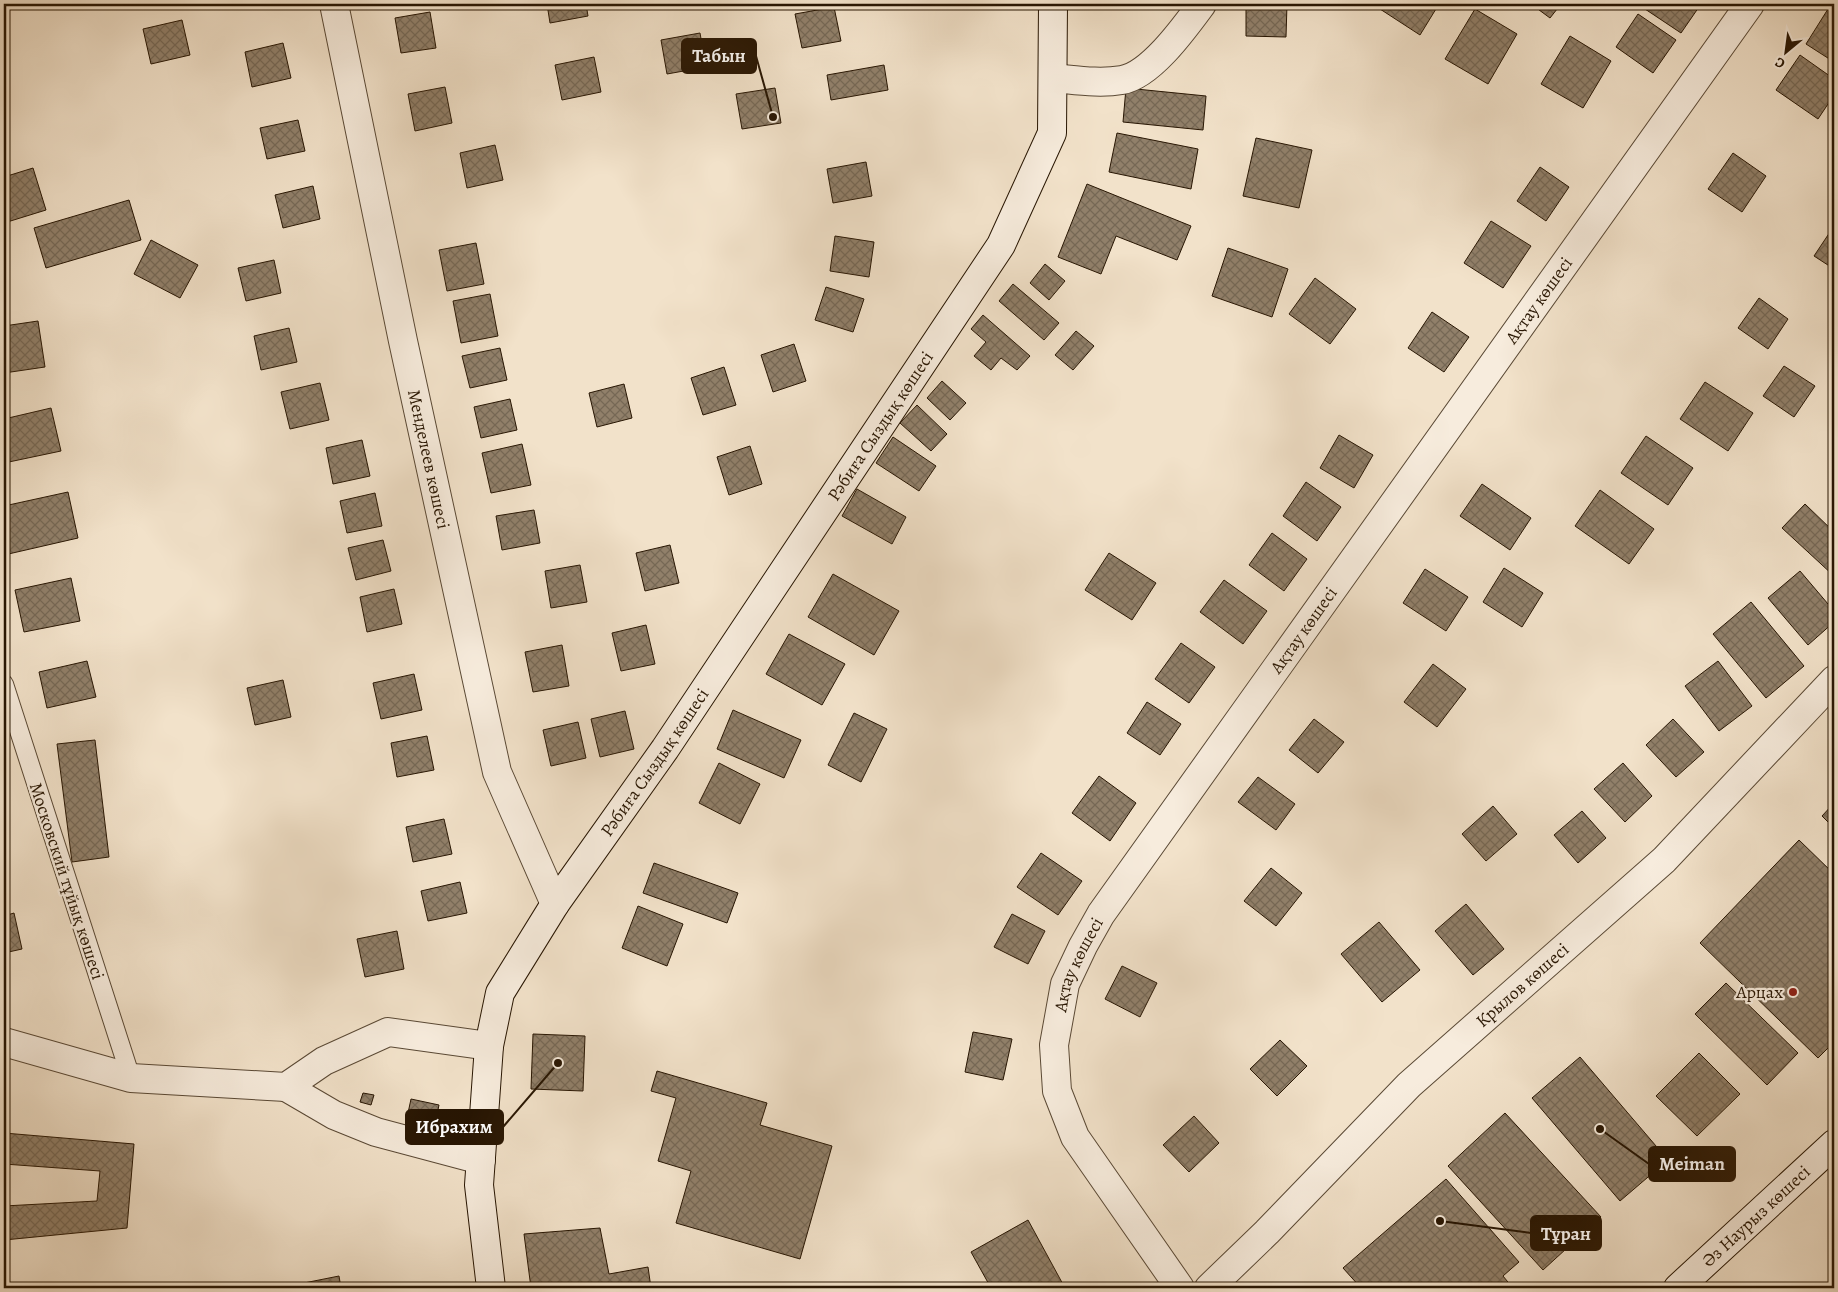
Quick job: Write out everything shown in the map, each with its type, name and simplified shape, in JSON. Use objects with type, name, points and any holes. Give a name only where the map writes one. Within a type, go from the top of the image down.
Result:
[{"type":"street","name":"Менделеев көшесі","points":[[334,4],[497,772],[555,904]]},
{"type":"street","name":"Рәбиға Сыздық көшесі","points":[[491,1288],[479,1185],[489,1046],[500,993],[555,904],[670,741],[1001,245],[1052,133],[1053,4]]},
{"type":"street","points":[[1053,78],[1091,82],[1124,80],[1144,70],[1160,56],[1202,4]]},
{"type":"street","name":"Ақтау көшесі","points":[[1180,1288],[1075,1137],[1057,1091],[1054,1045],[1065,984],[1101,914],[1750,4]]},
{"type":"street","name":"Крылов көшесі","points":[[1209,1288],[1267,1232],[1408,1085],[1664,860],[1834,680]]},
{"type":"street","points":[[286,1087],[324,1061],[388,1032],[489,1046]]},
{"type":"street","points":[[4,1042],[131,1078],[286,1087],[334,1115],[376,1132],[481,1160]]},
{"type":"street","name":"Әз Наурыз көшесі","points":[[1678,1288],[1834,1144]]},
{"type":"lane","name":"Московский тұйық көшесі","points":[[4,684],[131,1078]]},
{"type":"building","points":[[547,4],[586,4],[588,16],[550,23]]},
{"type":"building","points":[[1246,4],[1287,4],[1286,37],[1246,36]]},
{"type":"building","points":[[1384,4],[1439,4],[1420,35],[1380,9]]},
{"type":"building","points":[[1531,4],[1561,4],[1550,18]]},
{"type":"building","points":[[1649,4],[1701,4],[1681,33],[1645,9]]},
{"type":"building","points":[[834,7],[841,41],[802,48],[795,14]]},
{"type":"building","points":[[1475,9],[1517,34],[1488,84],[1445,59]]},
{"type":"building","points":[[1828,9],[1834,13],[1834,62],[1806,44]]},
{"type":"building","points":[[430,12],[436,48],[401,53],[395,18]]},
{"type":"building","points":[[1638,14],[1676,40],[1653,73],[1616,47]]},
{"type":"building","points":[[182,20],[190,55],[151,64],[143,29]]},
{"type":"building","points":[[700,33],[706,67],[667,74],[661,40]]},
{"type":"building","points":[[1570,36],[1611,61],[1583,108],[1541,84]]},
{"type":"building","points":[[283,43],[291,78],[252,87],[245,52]]},
{"type":"building","points":[[1800,55],[1834,79],[1834,95],[1818,119],[1776,90]]},
{"type":"building","points":[[594,57],[601,92],[562,100],[555,65]]},
{"type":"building","points":[[884,65],[888,90],[831,100],[827,75]]},
{"type":"building","points":[[445,87],[452,123],[415,131],[408,94]]},
{"type":"building","points":[[775,88],[781,123],[742,129],[736,94]]},
{"type":"building","points":[[1126,88],[1206,96],[1203,130],[1123,122]]},
{"type":"building","points":[[298,120],[305,151],[267,159],[260,128]]},
{"type":"building","points":[[1117,133],[1198,149],[1191,189],[1109,172]]},
{"type":"building","points":[[1256,138],[1312,150],[1299,208],[1243,196]]},
{"type":"building","points":[[495,145],[503,180],[467,188],[460,153]]},
{"type":"building","points":[[1733,153],[1766,176],[1742,212],[1708,189]]},
{"type":"building","points":[[866,162],[872,196],[833,203],[827,169]]},
{"type":"building","points":[[1540,167],[1569,187],[1546,221],[1517,201]]},
{"type":"building","points":[[33,168],[46,210],[4,223],[4,177]]},
{"type":"building","points":[[1087,184],[1191,226],[1177,260],[1116,236],[1101,274],[1058,257]]},
{"type":"building","points":[[313,186],[320,219],[283,228],[275,195]]},
{"type":"building","points":[[129,200],[141,240],[46,268],[34,228]]},
{"type":"building","points":[[1491,221],[1531,246],[1503,288],[1464,263]]},
{"type":"building","points":[[1834,226],[1834,269],[1814,256]]},
{"type":"building","points":[[835,236],[874,242],[869,277],[830,271]]},
{"type":"building","points":[[151,240],[198,265],[180,298],[134,274]]},
{"type":"building","points":[[476,243],[484,284],[447,291],[439,250]]},
{"type":"building","points":[[1228,248],[1288,269],[1272,317],[1212,296]]},
{"type":"building","points":[[274,260],[281,293],[246,301],[238,268]]},
{"type":"building","points":[[1045,264],[1065,281],[1049,300],[1030,283]]},
{"type":"building","points":[[1315,278],[1356,309],[1330,344],[1289,314]]},
{"type":"building","points":[[1013,284],[1059,323],[1044,340],[999,301]]},
{"type":"building","points":[[826,287],[864,299],[853,332],[815,320]]},
{"type":"building","points":[[490,294],[498,336],[461,343],[453,301]]},
{"type":"building","points":[[1759,298],[1788,319],[1768,349],[1738,328]]},
{"type":"building","points":[[1432,312],[1469,337],[1444,372],[1408,348]]},
{"type":"building","points":[[983,315],[1030,356],[1017,370],[1001,358],[991,370],[974,356],[986,342],[971,329]]},
{"type":"building","points":[[38,321],[45,367],[4,373],[4,326]]},
{"type":"building","points":[[289,328],[297,362],[261,370],[254,336]]},
{"type":"building","points":[[1076,331],[1094,346],[1073,370],[1055,355]]},
{"type":"building","points":[[794,344],[806,381],[773,392],[761,355]]},
{"type":"building","points":[[500,348],[507,380],[470,388],[462,356]]},
{"type":"building","points":[[1784,366],[1815,386],[1794,417],[1763,396]]},
{"type":"building","points":[[724,367],[736,405],[703,415],[691,378]]},
{"type":"building","points":[[942,381],[966,403],[950,420],[927,398]]},
{"type":"building","points":[[1705,382],[1753,413],[1728,451],[1680,419]]},
{"type":"building","points":[[320,383],[329,420],[290,429],[281,392]]},
{"type":"building","points":[[624,384],[632,418],[597,427],[589,393]]},
{"type":"building","points":[[510,399],[517,430],[481,438],[474,407]]},
{"type":"building","points":[[917,405],[947,434],[931,451],[900,423]]},
{"type":"building","points":[[51,408],[61,451],[4,463],[4,419]]},
{"type":"building","points":[[1339,435],[1373,455],[1354,488],[1320,468]]},
{"type":"building","points":[[1646,436],[1693,468],[1668,505],[1621,473]]},
{"type":"building","points":[[893,437],[936,466],[919,491],[876,463]]},
{"type":"building","points":[[362,440],[370,476],[333,484],[326,448]]},
{"type":"building","points":[[522,444],[531,485],[491,493],[482,453]]},
{"type":"building","points":[[750,446],[762,484],[729,495],[717,457]]},
{"type":"building","points":[[1306,482],[1341,507],[1317,541],[1283,516]]},
{"type":"building","points":[[1482,484],[1531,518],[1510,550],[1460,516]]},
{"type":"building","points":[[857,489],[906,517],[892,544],[842,516]]},
{"type":"building","points":[[1600,490],[1654,529],[1629,564],[1575,526]]},
{"type":"building","points":[[68,492],[78,538],[4,555],[4,506]]},
{"type":"building","points":[[375,493],[382,526],[347,533],[340,501]]},
{"type":"building","points":[[1805,504],[1834,532],[1834,576],[1782,528]]},
{"type":"building","points":[[534,510],[540,543],[502,550],[496,516]]},
{"type":"building","points":[[1272,533],[1307,559],[1284,591],[1249,565]]},
{"type":"building","points":[[383,540],[391,571],[356,580],[348,548]]},
{"type":"building","points":[[670,545],[679,583],[645,591],[636,553]]},
{"type":"building","points":[[1109,553],[1156,583],[1132,620],[1085,590]]},
{"type":"building","points":[[580,565],[587,602],[551,608],[545,571]]},
{"type":"building","points":[[1504,568],[1543,593],[1522,627],[1483,602]]},
{"type":"building","points":[[1425,569],[1468,597],[1446,631],[1403,603]]},
{"type":"building","points":[[1800,571],[1834,611],[1834,622],[1808,645],[1768,598]]},
{"type":"building","points":[[833,574],[899,611],[874,655],[808,617]]},
{"type":"building","points":[[71,578],[80,621],[24,632],[15,590]]},
{"type":"building","points":[[1224,580],[1267,611],[1243,644],[1200,612]]},
{"type":"building","points":[[394,589],[402,624],[367,632],[360,597]]},
{"type":"building","points":[[1751,602],[1804,666],[1766,698],[1713,634]]},
{"type":"building","points":[[646,625],[655,664],[621,671],[612,633]]},
{"type":"building","points":[[789,634],[845,664],[822,705],[766,674]]},
{"type":"building","points":[[1181,643],[1215,667],[1189,703],[1155,679]]},
{"type":"building","points":[[562,645],[569,686],[533,692],[525,652]]},
{"type":"building","points":[[87,661],[96,697],[47,708],[39,672]]},
{"type":"building","points":[[1718,661],[1752,706],[1719,731],[1685,686]]},
{"type":"building","points":[[1433,664],[1466,689],[1437,727],[1404,702]]},
{"type":"building","points":[[414,674],[422,710],[381,719],[373,683]]},
{"type":"building","points":[[283,680],[291,717],[255,725],[247,688]]},
{"type":"building","points":[[1147,702],[1181,724],[1160,755],[1127,733]]},
{"type":"building","points":[[733,710],[801,740],[784,778],[717,749]]},
{"type":"building","points":[[625,711],[634,749],[600,757],[591,719]]},
{"type":"building","points":[[854,713],[887,729],[861,782],[828,765]]},
{"type":"building","points":[[1314,719],[1344,742],[1318,773],[1289,750]]},
{"type":"building","points":[[1673,719],[1704,752],[1676,777],[1646,745]]},
{"type":"building","points":[[578,722],[586,758],[551,766],[543,730]]},
{"type":"building","points":[[427,736],[434,770],[397,777],[391,743]]},
{"type":"building","points":[[95,740],[109,857],[72,862],[57,744]]},
{"type":"building","points":[[719,763],[760,784],[740,824],[699,803]]},
{"type":"building","points":[[1623,763],[1652,796],[1625,822],[1594,789]]},
{"type":"building","points":[[1099,776],[1136,803],[1110,841],[1072,813]]},
{"type":"building","points":[[1258,777],[1295,804],[1276,830],[1238,802]]},
{"type":"building","points":[[1834,803],[1834,828],[1822,816]]},
{"type":"building","points":[[1493,806],[1517,834],[1486,861],[1462,834]]},
{"type":"building","points":[[1582,811],[1606,838],[1578,863],[1554,835]]},
{"type":"building","points":[[444,819],[452,854],[413,862],[406,827]]},
{"type":"building","name":"Арцах","points":[[1799,840],[1834,874],[1834,1042],[1818,1058],[1700,943]]},
{"type":"building","points":[[1041,853],[1082,881],[1058,915],[1017,887]]},
{"type":"building","points":[[654,863],[738,893],[727,923],[643,893]]},
{"type":"building","points":[[1271,868],[1302,893],[1276,926],[1244,901]]},
{"type":"building","points":[[460,882],[467,913],[428,921],[421,891]]},
{"type":"building","points":[[1466,904],[1504,949],[1473,975],[1435,931]]},
{"type":"building","points":[[638,906],[683,924],[667,966],[622,948]]},
{"type":"building","points":[[14,913],[22,949],[4,953],[4,916]]},
{"type":"building","points":[[1012,914],[1045,931],[1028,964],[994,947]]},
{"type":"building","points":[[1379,922],[1420,970],[1382,1002],[1341,954]]},
{"type":"building","points":[[397,931],[404,969],[365,977],[357,939]]},
{"type":"building","points":[[1122,966],[1157,983],[1140,1017],[1105,999]]},
{"type":"building","points":[[1726,983],[1798,1053],[1767,1085],[1695,1014]]},
{"type":"building","points":[[973,1032],[1012,1039],[1003,1080],[965,1072]]},
{"type":"building","points":[[533,1034],[585,1036],[583,1091],[531,1089]]},
{"type":"building","points":[[1280,1040],[1307,1066],[1277,1096],[1250,1069]]},
{"type":"building","points":[[1699,1053],[1740,1094],[1697,1136],[1656,1096]]},
{"type":"building","points":[[1580,1057],[1668,1160],[1620,1201],[1532,1098]]},
{"type":"building","points":[[657,1071],[767,1103],[760,1125],[832,1146],[800,1259],[676,1223],[691,1171],[658,1161],[676,1098],[651,1091]]},
{"type":"building","points":[[363,1093],[374,1095],[371,1105],[360,1102]]},
{"type":"building","points":[[411,1099],[439,1105],[436,1119],[408,1113]]},
{"type":"building","points":[[1505,1113],[1601,1217],[1543,1270],[1448,1166]]},
{"type":"building","points":[[1194,1116],[1219,1143],[1189,1172],[1163,1145]]},
{"type":"building","points":[[4,1133],[134,1144],[127,1228],[4,1240],[4,1206],[97,1201],[100,1171],[4,1164]]},
{"type":"building","points":[[1446,1179],[1519,1262],[1503,1276],[1512,1287],[1361,1288],[1343,1268]]},
{"type":"building","points":[[1028,1220],[1065,1288],[991,1288],[971,1252]]},
{"type":"building","points":[[600,1228],[609,1274],[648,1267],[651,1288],[531,1288],[524,1234]]},
{"type":"building","points":[[339,1276],[341,1288],[279,1288]]},
{"type":"place","name":"Табын","points":[[773,117]]},
{"type":"place","name":"Арцах","points":[[1793,992]]},
{"type":"place","name":"Ибрахим","points":[[558,1063]]},
{"type":"place","name":"Meiman","points":[[1600,1129]]},
{"type":"place","name":"Тұран","points":[[1440,1221]]}]
